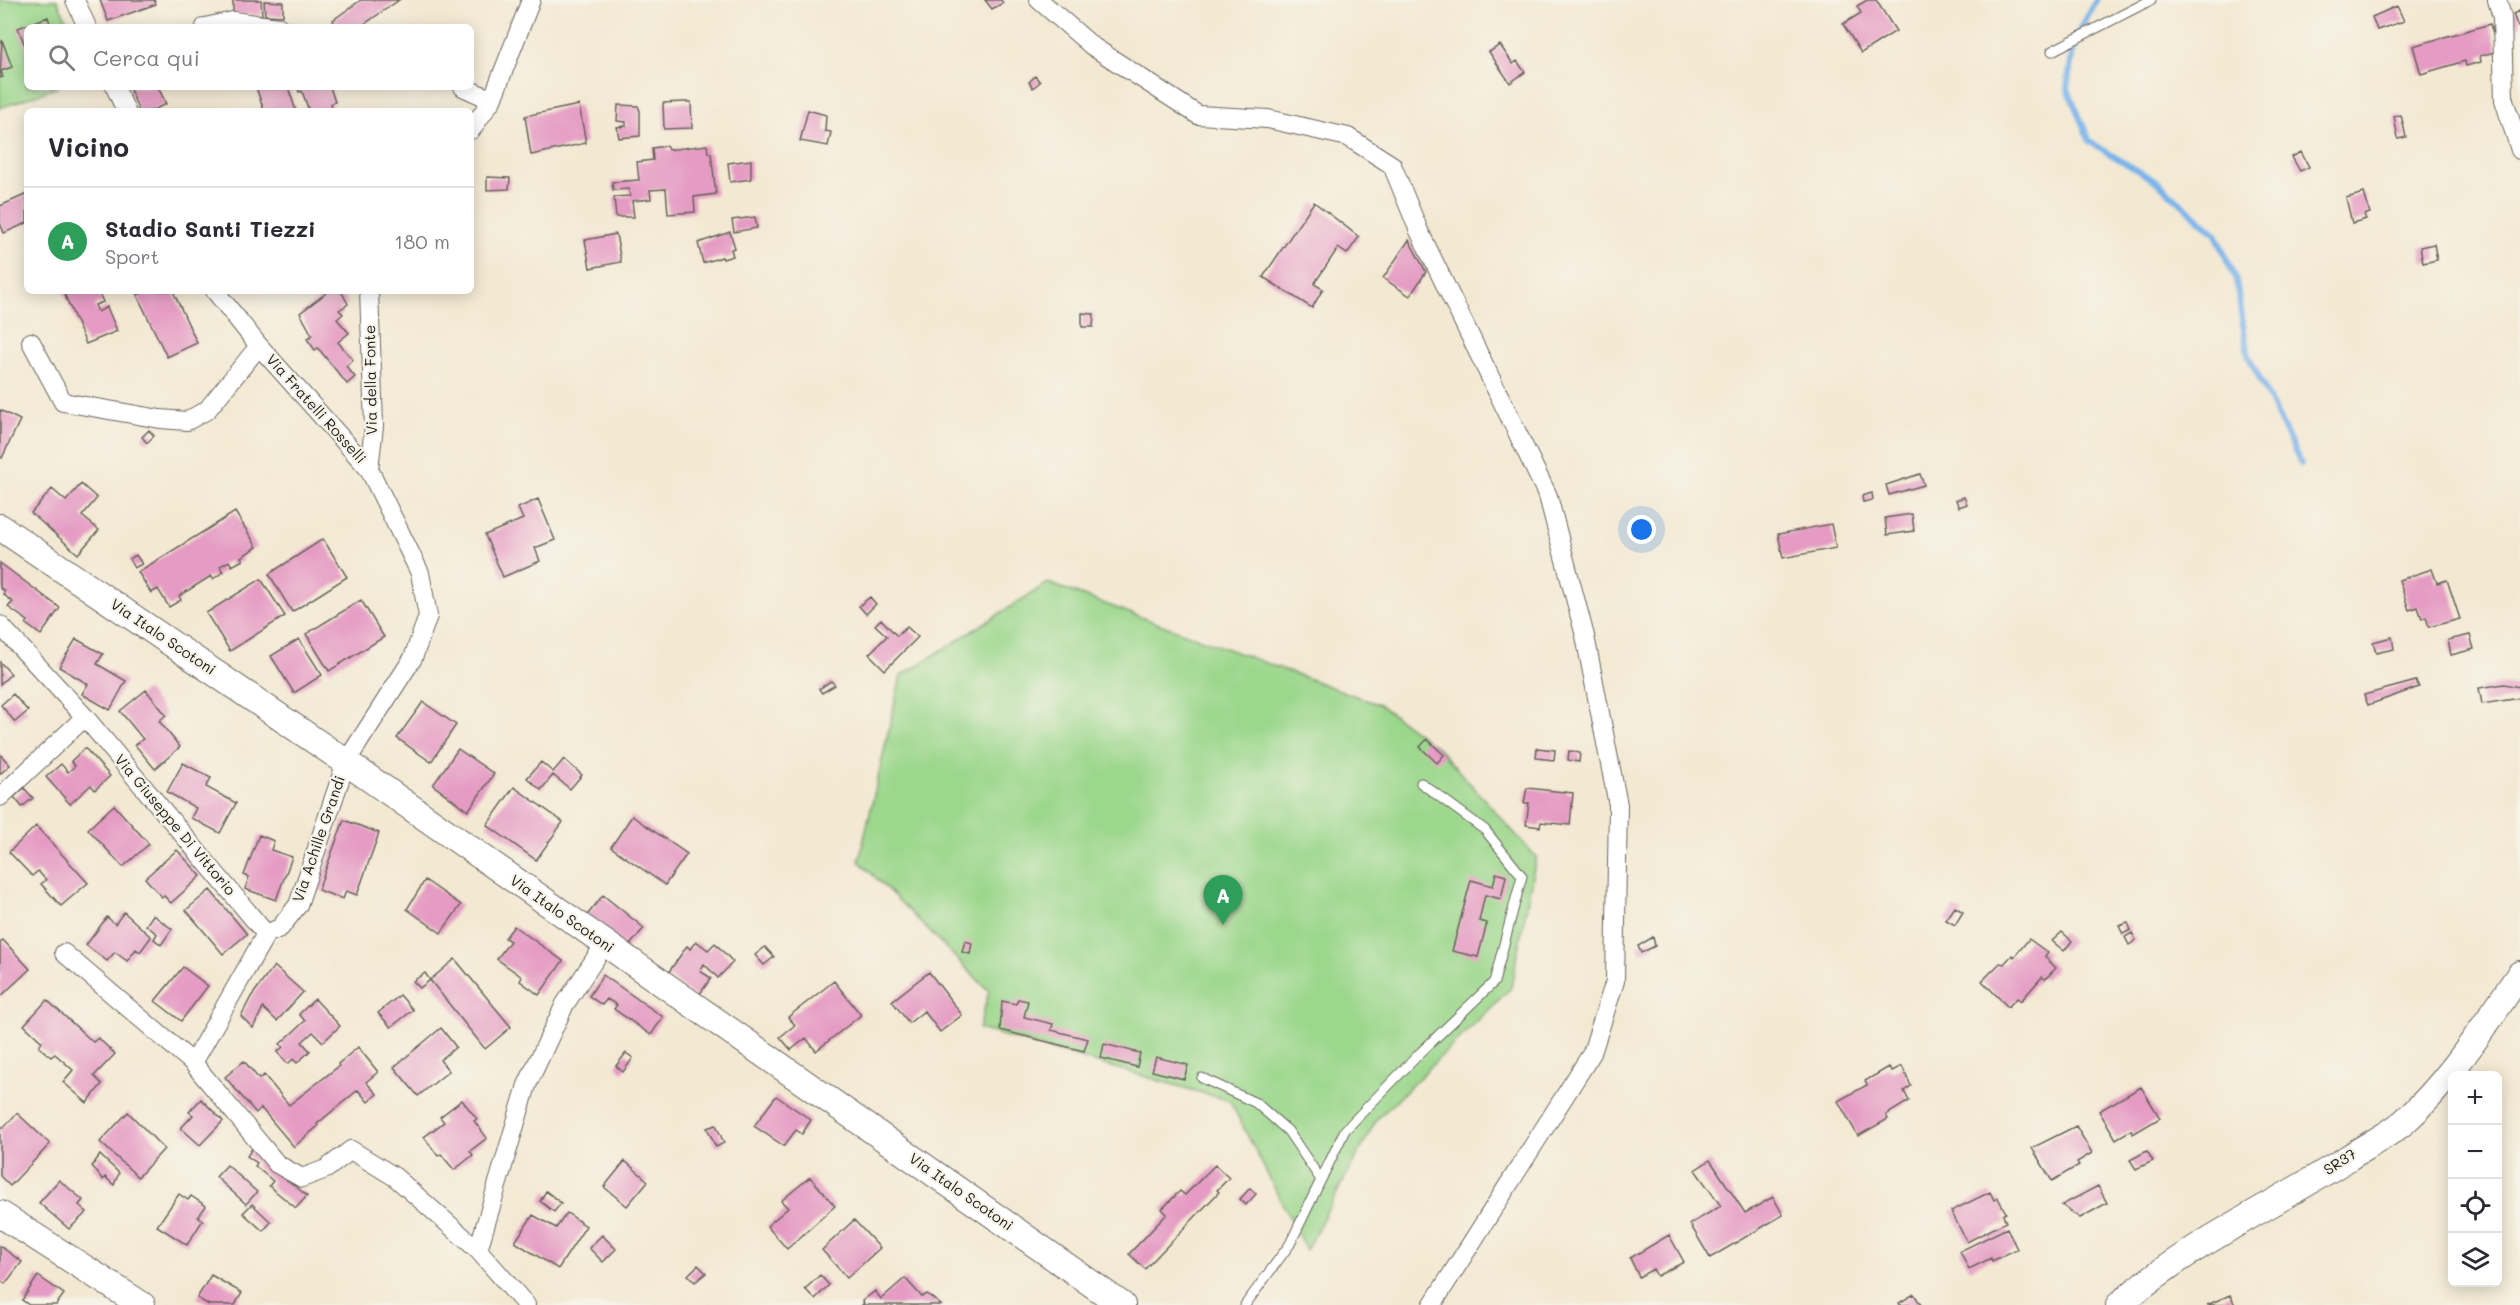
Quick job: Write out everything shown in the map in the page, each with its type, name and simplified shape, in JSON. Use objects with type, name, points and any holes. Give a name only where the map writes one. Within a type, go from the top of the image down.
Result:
[{"type":"street","points":[[75,0],[86,24]]},
{"type":"street","points":[[474,126],[492,100],[531,0]]},
{"type":"street","points":[[1039,0],[1092,45],[1198,116],[1268,119],[1348,137],[1392,165],[1419,231],[1548,496],[1586,636],[1618,805],[1615,981],[1592,1053],[1432,1305]]},
{"type":"street","points":[[2497,0],[2511,41],[2504,100],[2520,150]]},
{"type":"street","points":[[220,24],[233,21],[256,24]]},
{"type":"street","points":[[116,90],[125,108]]},
{"type":"street","points":[[470,90],[492,100]]},
{"type":"street","name":"Via Fratelli Rosselli","points":[[217,294],[369,469],[420,573],[428,616],[413,658],[346,762]]},
{"type":"street","name":"Via della Fonte","points":[[369,294],[374,426],[369,469]]},
{"type":"street","name":"Via Fratelli Rosselli","points":[[31,342],[63,402],[160,419],[187,421],[207,410],[260,346]]},
{"type":"street","name":"Via Italo Scotoni","points":[[0,526],[346,762],[1122,1305]]},
{"type":"street","name":"Via Giuseppe Di Vittorio","points":[[0,625],[85,717],[266,934]]},
{"type":"street","points":[[0,797],[85,717]]},
{"type":"street","name":"Via Achille Grandi","points":[[193,1063],[266,934],[280,928],[298,905],[346,762]]},
{"type":"street","points":[[478,1250],[527,1086],[565,1004],[605,944]]},
{"type":"street","points":[[64,953],[193,1063],[277,1164],[302,1178],[326,1169],[351,1150],[394,1176],[478,1250],[526,1305]]},
{"type":"street","name":"SR37","points":[[2119,1305],[2137,1289],[2193,1251],[2322,1174],[2404,1121],[2444,1079],[2520,974]]},
{"type":"street","points":[[0,1214],[142,1305]]},
{"type":"lane","points":[[2052,51],[2151,0]]},
{"type":"lane","points":[[1245,1305],[1290,1244],[1345,1130],[1494,982],[1522,876],[1485,830],[1421,783]]},
{"type":"lane","points":[[1202,1078],[1256,1102],[1288,1131],[1321,1180]]},
{"type":"green space","points":[[0,0],[57,0],[69,24],[24,24],[24,90],[50,90],[0,108]]},
{"type":"green space","points":[[1048,583],[1380,705],[1438,748],[1536,857],[1511,988],[1377,1119],[1306,1250],[1230,1101],[979,1029],[989,991],[859,861],[901,676]]},
{"type":"building","points":[[100,0],[154,0],[156,4],[108,21]]},
{"type":"building","points":[[233,0],[261,0],[262,15],[233,14]]},
{"type":"building","points":[[361,0],[399,0],[364,24],[334,24],[333,20]]},
{"type":"building","points":[[985,0],[1001,0],[1003,3],[992,9]]},
{"type":"building","points":[[1867,0],[1876,0],[1896,31],[1861,53],[1843,24],[1861,13],[1857,6]]},
{"type":"building","points":[[264,1],[283,2],[283,16],[265,15]]},
{"type":"building","points":[[2397,6],[2404,21],[2377,30],[2372,17]]},
{"type":"building","points":[[2519,11],[2520,26],[2518,27],[2513,14]]},
{"type":"building","points":[[48,17],[50,24],[29,24]]},
{"type":"building","points":[[2490,24],[2498,51],[2480,56],[2481,62],[2466,66],[2465,61],[2421,74],[2413,46]]},
{"type":"building","points":[[24,26],[24,43],[18,28]]},
{"type":"building","points":[[2,40],[12,67],[1,71],[3,77],[0,78]]},
{"type":"building","points":[[1500,45],[1513,64],[1517,61],[1525,72],[1510,83],[1489,52]]},
{"type":"building","points":[[1035,76],[1040,82],[1033,88],[1029,82]]},
{"type":"building","points":[[130,90],[159,90],[166,104],[157,108],[138,108]]},
{"type":"building","points":[[257,90],[289,90],[295,108],[263,108]]},
{"type":"building","points":[[298,90],[331,90],[335,102],[331,103],[332,108],[308,108],[302,91]]},
{"type":"building","points":[[691,102],[692,128],[664,129],[663,103]]},
{"type":"building","points":[[579,105],[586,143],[531,155],[525,116]]},
{"type":"building","points":[[618,105],[638,106],[640,136],[619,138],[617,127],[626,126],[626,122],[617,121]]},
{"type":"building","points":[[808,110],[826,115],[825,131],[831,132],[828,146],[800,141]]},
{"type":"building","points":[[2401,115],[2406,137],[2398,139],[2394,116]]},
{"type":"building","points":[[707,145],[708,153],[711,153],[716,194],[694,197],[695,212],[668,214],[666,189],[650,190],[651,199],[632,201],[634,217],[616,217],[614,197],[630,196],[629,189],[613,190],[612,182],[639,180],[637,162],[653,160],[652,148],[667,146],[668,150]]},
{"type":"building","points":[[2301,152],[2309,167],[2300,171],[2292,157]]},
{"type":"building","points":[[751,160],[751,179],[730,182],[728,163]]},
{"type":"building","points":[[487,177],[510,178],[509,189],[487,190]]},
{"type":"building","points":[[2364,193],[2370,213],[2364,215],[2366,219],[2352,223],[2346,198]]},
{"type":"building","points":[[24,195],[24,224],[4,233],[0,223],[0,206]]},
{"type":"building","points":[[1314,202],[1359,237],[1347,254],[1338,248],[1314,284],[1323,289],[1312,308],[1263,277]]},
{"type":"building","points":[[755,217],[757,228],[734,232],[732,220]]},
{"type":"building","points":[[730,232],[735,248],[731,249],[733,256],[703,263],[698,243]]},
{"type":"building","points":[[616,234],[621,262],[590,268],[585,240]]},
{"type":"building","points":[[1409,240],[1426,272],[1410,296],[1383,278]]},
{"type":"building","points":[[2434,244],[2437,260],[2423,263],[2420,247]]},
{"type":"building","points":[[64,294],[99,294],[103,302],[95,305],[98,312],[107,307],[117,331],[86,344]]},
{"type":"building","points":[[174,294],[197,343],[167,357],[137,295]]},
{"type":"building","points":[[325,294],[343,294],[348,304],[339,310],[343,314],[337,319],[349,333],[338,342],[353,360],[346,366],[355,377],[347,384],[318,348],[315,350],[307,339],[312,335],[300,313]]},
{"type":"building","points":[[1082,313],[1094,314],[1093,327],[1082,327]]},
{"type":"building","points":[[0,410],[20,420],[2,458],[0,457]]},
{"type":"building","points":[[149,430],[154,436],[147,443],[142,437]]},
{"type":"building","points":[[1920,474],[1924,485],[1889,495],[1886,485]]},
{"type":"building","points":[[81,484],[97,498],[82,516],[99,530],[78,554],[31,513],[52,489],[66,501]]},
{"type":"building","points":[[1872,493],[1873,500],[1863,502],[1862,496]]},
{"type":"building","points":[[1964,497],[1967,504],[1959,507],[1956,500]]},
{"type":"building","points":[[538,499],[555,540],[535,548],[540,561],[503,577],[485,535],[523,519],[518,508]]},
{"type":"building","points":[[235,512],[257,547],[241,557],[243,560],[232,566],[229,561],[220,566],[223,572],[213,579],[211,576],[179,596],[181,600],[169,607],[158,589],[151,593],[138,572]]},
{"type":"building","points":[[1912,514],[1914,531],[1887,535],[1885,518]]},
{"type":"building","points":[[1831,524],[1836,548],[1783,558],[1778,534]]},
{"type":"building","points":[[323,539],[347,577],[292,612],[269,574]]},
{"type":"building","points":[[136,555],[142,564],[134,568],[129,559]]},
{"type":"building","points":[[0,563],[60,608],[41,635],[26,624],[28,621],[8,607],[13,602],[3,594],[5,591],[0,588]]},
{"type":"building","points":[[2432,569],[2437,583],[2447,580],[2460,619],[2429,627],[2426,617],[2422,619],[2418,607],[2409,610],[2399,580]]},
{"type":"building","points":[[261,579],[285,616],[230,651],[206,613]]},
{"type":"building","points":[[870,597],[876,604],[866,614],[859,606]]},
{"type":"building","points":[[361,600],[384,637],[329,671],[306,634]]},
{"type":"building","points":[[881,619],[897,636],[907,627],[918,637],[885,670],[869,654],[887,636],[875,625]]},
{"type":"building","points":[[2470,635],[2474,649],[2451,655],[2448,640]]},
{"type":"building","points":[[2392,637],[2394,649],[2376,653],[2373,642]]},
{"type":"building","points":[[76,639],[103,654],[97,664],[126,681],[110,710],[82,694],[88,684],[59,667]]},
{"type":"building","points":[[299,639],[322,675],[294,693],[271,656]]},
{"type":"building","points":[[0,662],[11,674],[0,684]]},
{"type":"building","points":[[831,681],[835,685],[822,693],[819,689]]},
{"type":"building","points":[[2416,681],[2419,687],[2368,705],[2364,695]]},
{"type":"building","points":[[2504,684],[2520,687],[2520,698],[2482,704],[2479,688]]},
{"type":"building","points":[[146,690],[166,715],[159,721],[180,747],[155,769],[135,745],[143,739],[120,711]]},
{"type":"building","points":[[13,694],[28,711],[15,722],[1,705]]},
{"type":"building","points":[[423,702],[456,725],[431,762],[397,738]]},
{"type":"building","points":[[1427,739],[1444,755],[1437,763],[1420,747]]},
{"type":"building","points":[[85,748],[110,776],[95,790],[91,785],[70,804],[46,777],[61,764],[68,772],[75,766],[71,761]]},
{"type":"building","points":[[1537,748],[1555,750],[1554,760],[1536,758]]},
{"type":"building","points":[[458,749],[494,774],[468,811],[433,785]]},
{"type":"building","points":[[1569,751],[1580,753],[1579,762],[1568,760]]},
{"type":"building","points":[[0,754],[10,765],[0,774]]},
{"type":"building","points":[[564,759],[582,775],[570,789],[553,775],[541,790],[527,778],[541,762],[553,772]]},
{"type":"building","points":[[183,763],[211,778],[206,787],[236,803],[220,833],[191,818],[196,808],[167,792]]},
{"type":"building","points":[[514,787],[563,822],[536,860],[487,825]]},
{"type":"building","points":[[24,788],[33,798],[22,807],[14,797]]},
{"type":"building","points":[[1527,788],[1573,793],[1570,825],[1541,822],[1540,827],[1526,825],[1529,803],[1524,803]]},
{"type":"building","points":[[114,805],[149,844],[123,867],[88,829]]},
{"type":"building","points":[[632,816],[687,854],[665,885],[611,847]]},
{"type":"building","points":[[344,820],[379,833],[357,895],[346,891],[343,899],[318,890]]},
{"type":"building","points":[[36,826],[88,883],[61,906],[41,884],[46,880],[38,871],[32,876],[9,852]]},
{"type":"building","points":[[259,835],[274,841],[271,850],[292,857],[276,900],[245,889],[249,877],[244,875]]},
{"type":"building","points":[[177,850],[201,876],[171,903],[164,896],[162,897],[145,878]]},
{"type":"building","points":[[1496,873],[1506,876],[1501,899],[1485,895],[1479,921],[1487,923],[1478,957],[1452,951],[1471,880],[1493,886]]},
{"type":"building","points":[[425,880],[461,905],[441,933],[407,909]]},
{"type":"building","points":[[210,890],[247,934],[223,954],[186,910]]},
{"type":"building","points":[[603,895],[644,928],[625,951],[585,918]]},
{"type":"building","points":[[1955,907],[1963,912],[1955,925],[1946,920]]},
{"type":"building","points":[[124,912],[151,937],[140,952],[136,949],[127,961],[115,952],[107,961],[86,945],[107,917],[115,924]]},
{"type":"building","points":[[153,915],[172,929],[161,945],[154,939],[157,934],[146,925]]},
{"type":"building","points":[[2128,923],[2131,930],[2123,934],[2119,926]]},
{"type":"building","points":[[514,926],[563,961],[539,995],[520,981],[522,977],[497,959],[510,941],[505,938]]},
{"type":"building","points":[[2062,932],[2072,941],[2064,951],[2052,941]]},
{"type":"building","points":[[2132,933],[2136,940],[2129,945],[2125,937]]},
{"type":"building","points":[[1653,937],[1655,946],[1641,953],[1638,946]]},
{"type":"building","points":[[2029,939],[2048,953],[2045,957],[2056,968],[2045,979],[2042,977],[2021,1001],[2017,998],[2008,1007],[1982,981],[2000,963],[2004,964],[2012,955],[2014,957]]},
{"type":"building","points":[[3,940],[30,969],[0,997],[0,942]]},
{"type":"building","points":[[696,941],[708,950],[715,943],[733,962],[718,978],[704,964],[700,971],[711,978],[697,998],[666,976],[687,946],[690,949]]},
{"type":"building","points":[[965,941],[972,943],[970,954],[962,952]]},
{"type":"building","points":[[765,947],[774,957],[764,965],[755,955]]},
{"type":"building","points":[[455,959],[511,1027],[485,1049],[430,980]]},
{"type":"building","points":[[274,966],[303,992],[277,1021],[263,1008],[253,1028],[241,1016],[251,997]]},
{"type":"building","points":[[183,967],[208,986],[181,1021],[155,1001]]},
{"type":"building","points":[[929,972],[962,1015],[940,1032],[924,1011],[909,1023],[892,1001]]},
{"type":"building","points":[[425,973],[430,980],[420,988],[413,981]]},
{"type":"building","points":[[603,975],[663,1017],[651,1035],[614,1009],[617,1005],[607,999],[602,1005],[589,996]]},
{"type":"building","points":[[834,981],[861,1015],[816,1051],[806,1038],[791,1050],[780,1037],[795,1025],[788,1017]]},
{"type":"building","points":[[400,995],[413,1010],[391,1027],[378,1013]]},
{"type":"building","points":[[315,999],[340,1026],[323,1042],[313,1032],[302,1042],[310,1051],[297,1063],[293,1059],[288,1064],[277,1052],[283,1047],[280,1044],[305,1021],[299,1014]]},
{"type":"building","points":[[1018,999],[1028,1001],[1024,1017],[1053,1024],[1051,1030],[1088,1039],[1084,1051],[1000,1030],[1002,1001],[1016,1004]]},
{"type":"building","points":[[47,1000],[93,1042],[98,1038],[115,1054],[94,1076],[102,1084],[87,1103],[63,1082],[73,1070],[55,1054],[51,1057],[39,1047],[42,1042],[24,1025]]},
{"type":"building","points":[[441,1028],[456,1047],[440,1060],[449,1071],[418,1096],[394,1067]]},
{"type":"building","points":[[1104,1044],[1140,1053],[1137,1067],[1101,1058]]},
{"type":"building","points":[[358,1047],[378,1072],[366,1082],[377,1094],[368,1102],[358,1090],[317,1124],[318,1126],[294,1147],[261,1108],[256,1113],[225,1077],[244,1061],[259,1079],[264,1075],[289,1105],[339,1066],[338,1064]]},
{"type":"building","points":[[626,1053],[633,1058],[623,1072],[616,1066]]},
{"type":"building","points":[[1156,1057],[1188,1065],[1184,1079],[1152,1071]]},
{"type":"building","points":[[1902,1066],[1911,1086],[1904,1091],[1909,1101],[1886,1115],[1888,1119],[1858,1136],[1838,1101],[1867,1085],[1865,1081],[1889,1067],[1892,1071]]},
{"type":"building","points":[[2141,1087],[2160,1118],[2133,1134],[2131,1130],[2116,1139],[2099,1111]]},
{"type":"building","points":[[776,1096],[811,1120],[802,1134],[796,1130],[784,1146],[754,1126]]},
{"type":"building","points":[[201,1099],[223,1121],[200,1145],[181,1128],[193,1115],[189,1112]]},
{"type":"building","points":[[462,1100],[477,1119],[474,1121],[487,1138],[470,1151],[473,1155],[454,1170],[441,1154],[438,1156],[424,1137],[444,1122],[440,1117]]},
{"type":"building","points":[[128,1112],[164,1149],[138,1177],[100,1142]]},
{"type":"building","points":[[17,1113],[50,1144],[10,1186],[0,1176],[0,1125],[3,1128]]},
{"type":"building","points":[[716,1125],[724,1143],[716,1147],[707,1128]]},
{"type":"building","points":[[2076,1126],[2092,1153],[2077,1162],[2079,1165],[2052,1181],[2032,1148]]},
{"type":"building","points":[[253,1147],[260,1157],[307,1196],[296,1208],[269,1186],[273,1181],[255,1166],[257,1163],[247,1156]]},
{"type":"building","points":[[2147,1151],[2153,1161],[2136,1169],[2130,1160]]},
{"type":"building","points":[[100,1155],[119,1173],[114,1185],[105,1177],[103,1180],[92,1166]]},
{"type":"building","points":[[1710,1160],[1745,1213],[1773,1197],[1783,1215],[1710,1258],[1690,1224],[1721,1206],[1695,1170]]},
{"type":"building","points":[[625,1161],[648,1181],[627,1206],[604,1187]]},
{"type":"building","points":[[227,1165],[257,1192],[246,1204],[216,1177]]},
{"type":"building","points":[[1215,1165],[1229,1178],[1217,1190],[1219,1192],[1145,1269],[1129,1254],[1167,1214],[1162,1209],[1180,1191],[1185,1195]]},
{"type":"building","points":[[810,1177],[835,1206],[787,1249],[767,1226],[788,1208],[781,1201]]},
{"type":"building","points":[[59,1180],[83,1200],[79,1205],[87,1212],[69,1229],[39,1203]]},
{"type":"building","points":[[2098,1186],[2107,1203],[2080,1218],[2062,1205]]},
{"type":"building","points":[[1250,1188],[1256,1194],[1246,1205],[1240,1199]]},
{"type":"building","points":[[546,1191],[561,1203],[554,1212],[540,1201]]},
{"type":"building","points":[[1990,1192],[1994,1200],[1998,1198],[2006,1213],[2003,1215],[2006,1222],[1967,1242],[1951,1211]]},
{"type":"building","points":[[179,1194],[188,1200],[191,1196],[206,1206],[198,1217],[203,1220],[187,1245],[157,1226]]},
{"type":"building","points":[[252,1204],[271,1222],[263,1231],[243,1213]]},
{"type":"building","points":[[567,1213],[586,1226],[558,1269],[515,1242],[533,1215],[556,1228]]},
{"type":"building","points":[[854,1220],[880,1248],[847,1278],[822,1250]]},
{"type":"building","points":[[2007,1228],[2017,1249],[1969,1269],[1960,1251]]},
{"type":"building","points":[[602,1235],[616,1249],[603,1262],[589,1248]]},
{"type":"building","points":[[1669,1235],[1684,1262],[1657,1276],[1653,1269],[1639,1277],[1630,1258]]},
{"type":"building","points":[[0,1246],[22,1262],[5,1284],[0,1280]]},
{"type":"building","points":[[698,1265],[706,1273],[695,1282],[688,1275]]},
{"type":"building","points":[[211,1275],[242,1293],[235,1305],[209,1305],[197,1298]]},
{"type":"building","points":[[820,1275],[829,1285],[815,1299],[805,1289]]},
{"type":"building","points":[[38,1276],[64,1294],[56,1305],[29,1305],[22,1300]]},
{"type":"building","points":[[905,1278],[922,1297],[927,1294],[941,1305],[862,1305],[864,1303],[862,1301],[875,1291],[881,1299]]},
{"type":"building","points":[[1914,1294],[1921,1305],[1900,1305],[1899,1303]]},
{"type":"building","points":[[2230,1295],[2235,1305],[2207,1305]]},
{"type":"waterway","points":[[2097,0],[2075,38],[2067,87],[2090,142],[2157,182],[2216,234],[2236,280],[2248,355],[2301,464]]},
{"type":"place","name":"Stadio Santi Tiezzi","points":[[1223,925]]}]
